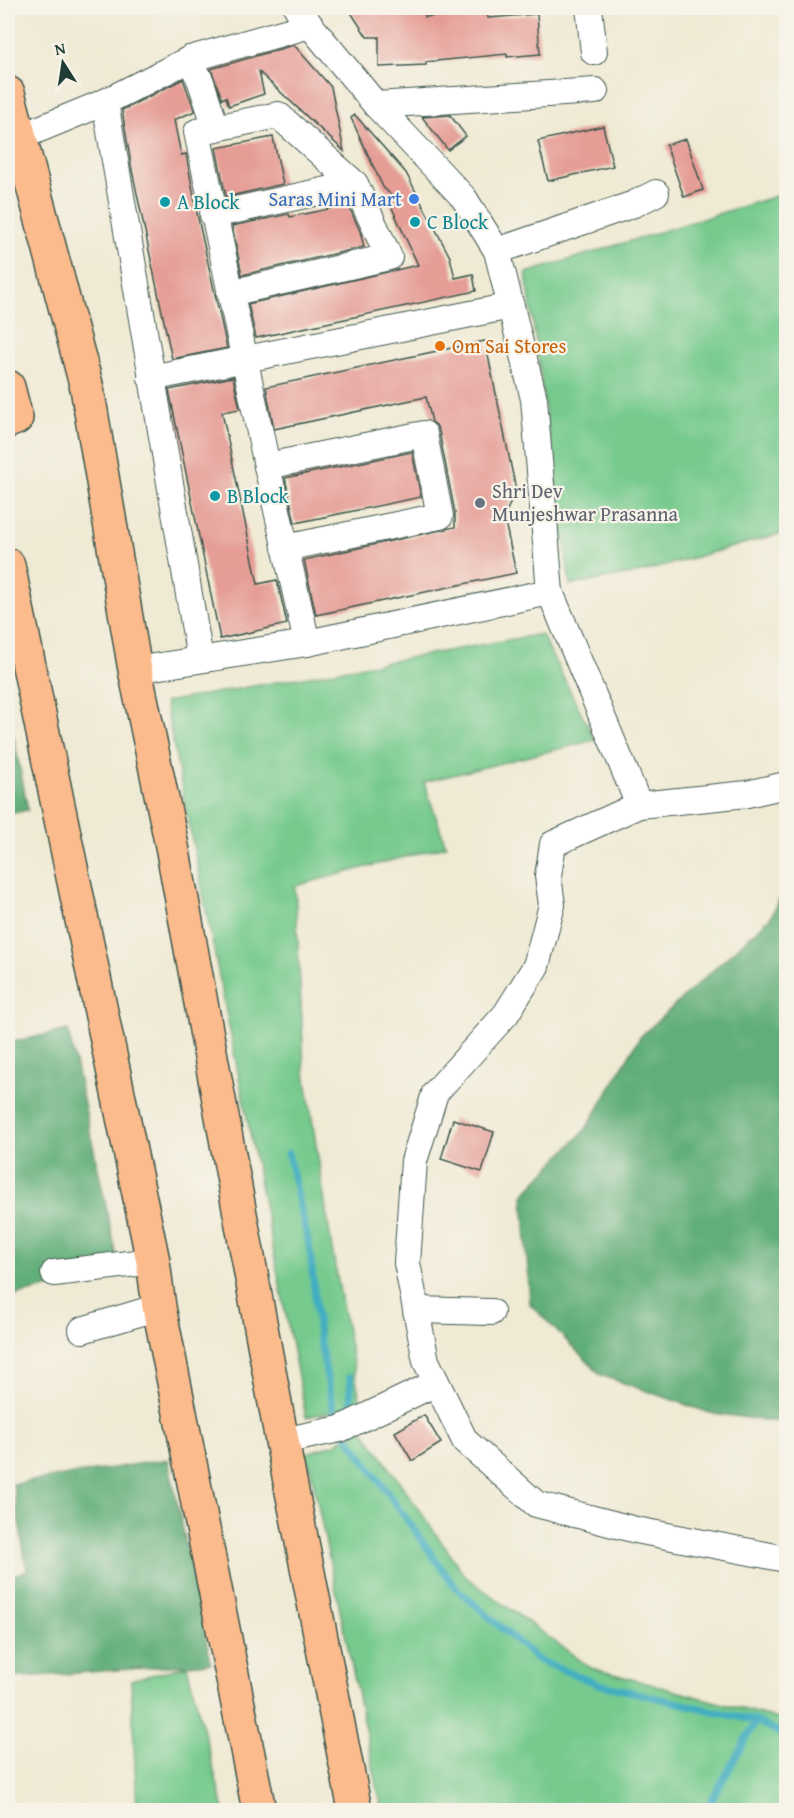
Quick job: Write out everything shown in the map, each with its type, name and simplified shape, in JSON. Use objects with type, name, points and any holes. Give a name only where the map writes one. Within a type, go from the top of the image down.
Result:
[{"type":"highway","points":[[8,93],[87,388],[135,669],[172,846],[282,1441],[355,1810]]},
{"type":"highway","points":[[8,387],[16,418],[8,421]]},
{"type":"highway","points":[[8,566],[153,1261],[159,1307],[259,1810]]},
{"type":"street","points":[[589,8],[594,52]]},
{"type":"street","points":[[20,137],[105,102],[190,59],[303,16],[376,105],[464,198],[497,251],[534,399],[550,592],[639,805]]},
{"type":"street","points":[[190,59],[201,82],[216,128]]},
{"type":"street","points":[[376,105],[595,91]]},
{"type":"street","points":[[105,102],[200,659]]},
{"type":"street","points":[[230,293],[389,257],[355,184],[278,115],[197,132],[213,215],[267,466],[307,643]]},
{"type":"street","points":[[213,215],[355,184]]},
{"type":"street","points":[[497,251],[645,198]]},
{"type":"street","points":[[151,378],[511,306]]},
{"type":"street","points":[[267,466],[424,434],[440,516],[285,548]]},
{"type":"street","points":[[135,669],[307,643],[550,592]]},
{"type":"street","points":[[786,785],[747,794],[639,805],[553,844],[548,876],[552,905],[536,966],[506,1014],[435,1093],[414,1161],[406,1263],[426,1361],[465,1441],[536,1504],[636,1530],[786,1559]]},
{"type":"street","points":[[54,1273],[153,1261]]},
{"type":"street","points":[[82,1330],[159,1307]]},
{"type":"street","points":[[416,1310],[491,1312]]},
{"type":"street","points":[[282,1441],[340,1429],[436,1383]]},
{"type":"green space","points":[[786,193],[786,532],[642,572],[570,585],[526,273]]},
{"type":"green space","points":[[541,634],[595,740],[424,782],[446,846],[295,886],[304,1066],[333,1255],[361,1406],[306,1417],[165,702]]},
{"type":"green space","points":[[8,708],[28,810],[8,814]]},
{"type":"green space","points":[[786,886],[786,1423],[710,1413],[601,1375],[530,1304],[523,1195],[586,1129],[640,1037],[770,918]]},
{"type":"green space","points":[[68,1030],[120,1271],[8,1297],[8,1043]]},
{"type":"green space","points":[[361,1427],[466,1577],[591,1668],[786,1721],[786,1810],[382,1810],[307,1453],[335,1444]]},
{"type":"green space","points":[[168,1459],[211,1663],[9,1678],[8,1576],[27,1571],[13,1484]]},
{"type":"green space","points":[[187,1666],[224,1810],[137,1810],[131,1680]]},
{"type":"building","points":[[348,8],[425,8],[425,17],[487,11],[488,18],[537,14],[540,54],[507,57],[507,54],[426,62],[426,65],[379,67],[379,37],[367,37]]},
{"type":"building","points":[[294,45],[331,87],[344,151],[259,72],[264,94],[229,106],[226,97],[222,99],[211,69]]},
{"type":"building","name":"A Block","points":[[183,79],[195,111],[174,120],[181,155],[186,154],[227,348],[172,359],[132,170],[122,110]]},
{"type":"building","points":[[355,115],[406,173],[450,257],[455,278],[473,274],[476,291],[256,338],[248,304],[418,265],[387,197],[392,196],[383,187],[351,118]]},
{"type":"building","points":[[450,115],[466,136],[448,150],[422,117]]},
{"type":"building","points":[[603,126],[613,166],[548,181],[538,141]]},
{"type":"building","points":[[273,137],[283,184],[226,197],[216,148]]},
{"type":"building","points":[[686,139],[703,190],[684,197],[666,145]]},
{"type":"building","points":[[348,205],[360,231],[364,247],[242,275],[232,226]]},
{"type":"building","points":[[485,341],[516,490],[504,517],[516,573],[316,615],[304,560],[455,527],[455,513],[439,431],[432,422],[426,397],[274,429],[266,387]]},
{"type":"building","name":"B Block","points":[[233,377],[240,409],[222,412],[258,584],[277,580],[287,624],[220,639],[169,390]]},
{"type":"building","points":[[412,452],[421,497],[295,523],[285,478]]},
{"type":"building","points":[[453,1119],[494,1132],[482,1172],[441,1159]]},
{"type":"building","points":[[424,1415],[441,1443],[412,1461],[395,1432]]},
{"type":"waterway","points":[[288,1153],[310,1250],[319,1337],[335,1417],[339,1424]]},
{"type":"waterway","points":[[335,1417],[351,1408],[350,1377]]},
{"type":"waterway","points":[[345,1433],[455,1587],[538,1660],[598,1684],[756,1721],[786,1736]]},
{"type":"waterway","points":[[706,1810],[756,1721]]},
{"type":"place","name":"Saras Mini Mart","points":[[414,199]]},
{"type":"place","name":"A Block","points":[[165,202]]},
{"type":"place","name":"C Block","points":[[415,222]]},
{"type":"place","name":"Om Sai Stores","points":[[440,346]]},
{"type":"place","name":"B Block","points":[[215,496]]},
{"type":"place","name":"Shri Dev Munjeshwar Prasanna","points":[[480,503]]}]
